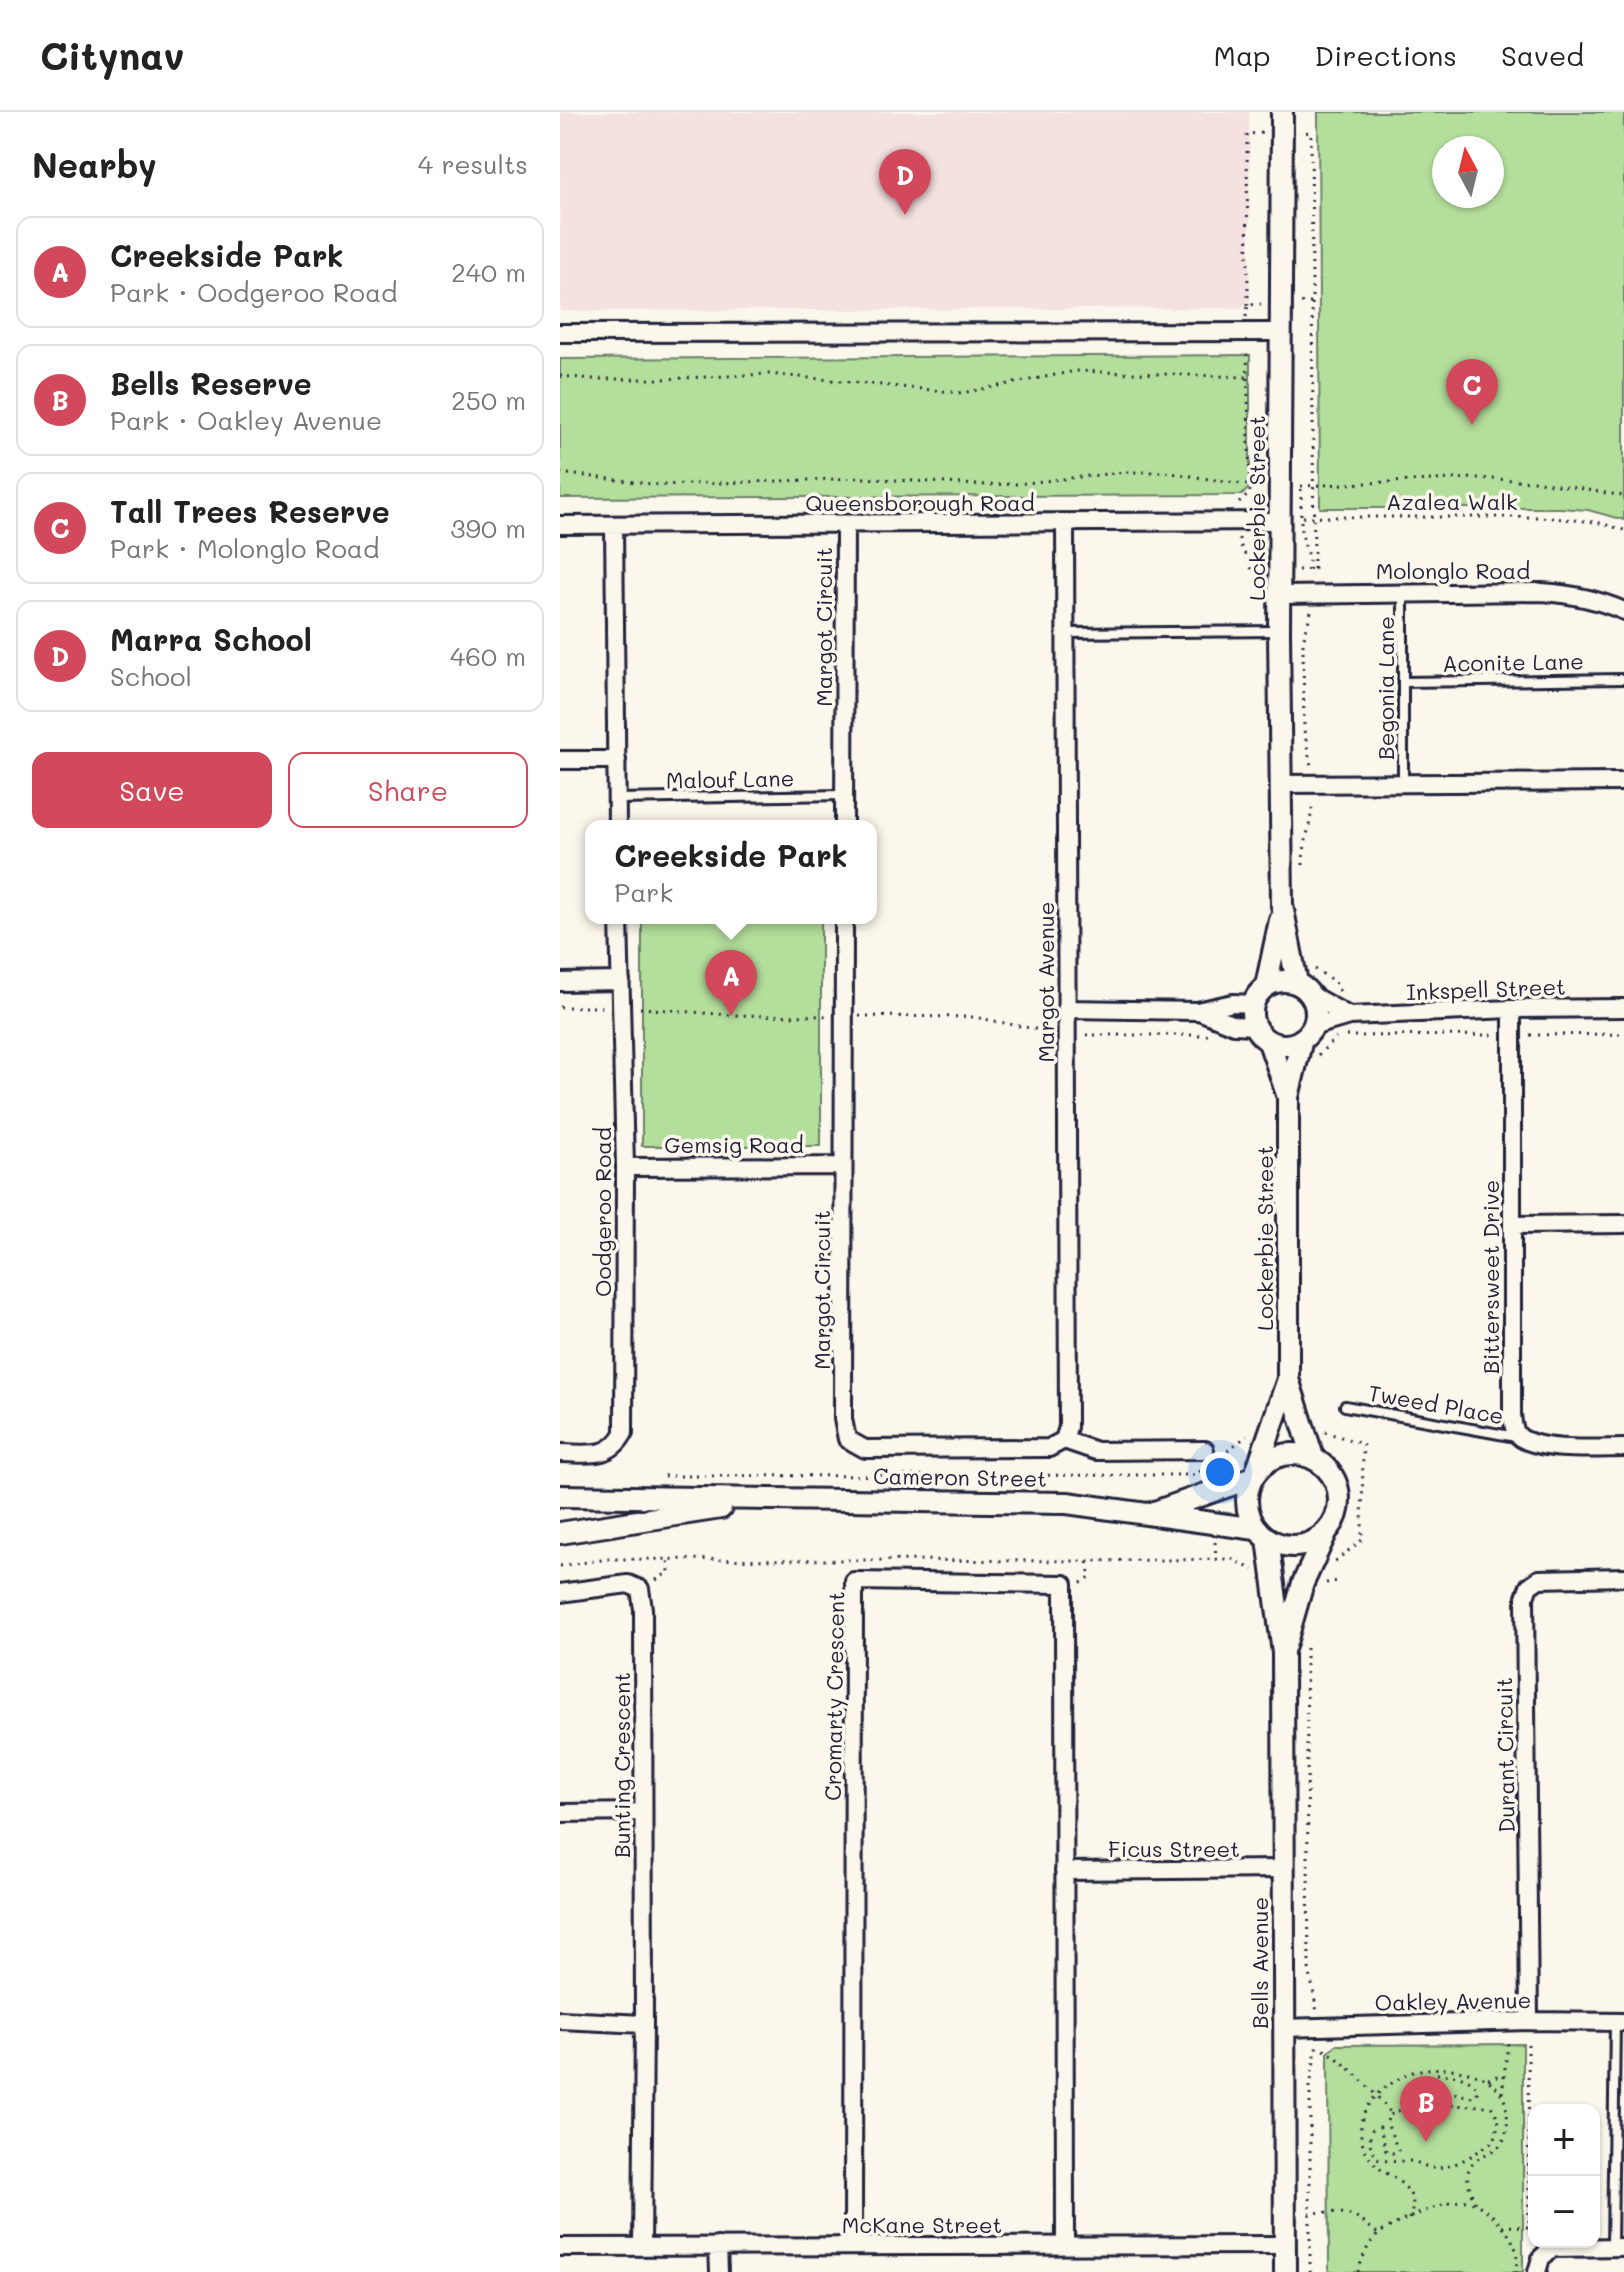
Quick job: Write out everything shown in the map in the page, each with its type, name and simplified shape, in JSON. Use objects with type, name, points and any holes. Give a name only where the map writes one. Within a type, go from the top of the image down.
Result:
[{"type":"street","name":"Lockerbie Street","points":[[1282,112],[1279,521],[1282,905]]},
{"type":"street","points":[[560,333],[1282,332]]},
{"type":"street","name":"Queensborough Road","points":[[560,525],[1279,521]]},
{"type":"street","name":"Margot Avenue","points":[[1064,1440],[1068,1427],[1065,523]]},
{"type":"street","name":"Margot Circuit","points":[[844,820],[845,524]]},
{"type":"street","points":[[614,525],[617,820]]},
{"type":"street","name":"Molonglo Road","points":[[1279,595],[1403,592],[1565,594],[1604,602],[1624,611]]},
{"type":"street","points":[[560,760],[617,760]]},
{"type":"street","points":[[1280,784],[1624,782]]},
{"type":"street","points":[[1282,905],[1266,986],[1253,1004],[1254,1026],[1269,1042],[1288,1097]]},
{"type":"street","points":[[1282,905],[1305,989],[1317,1016],[1308,1033],[1288,1097]]},
{"type":"street","name":"Oodgeroo Road","points":[[560,1453],[603,1453],[616,1446],[624,1433],[625,1167],[619,924]]},
{"type":"street","name":"Margot Circuit","points":[[844,924],[843,1419],[847,1439],[865,1449],[1049,1448],[1064,1440]]},
{"type":"street","points":[[560,982],[621,981]]},
{"type":"street","points":[[1266,986],[1276,981],[1305,989],[1349,1016]]},
{"type":"street","points":[[1067,1009],[1197,1011],[1233,1003],[1253,1004]]},
{"type":"street","name":"Inkspell Street","points":[[1308,1033],[1349,1016],[1624,1008]]},
{"type":"street","name":"Bittersweet Drive","points":[[1512,1009],[1512,1414],[1514,1429],[1521,1438]]},
{"type":"street","points":[[1197,1011],[1234,1025],[1254,1026]]},
{"type":"street","points":[[1269,1042],[1291,1045],[1308,1033]]},
{"type":"street","name":"Lockerbie Street","points":[[1288,1097],[1288,1379]]},
{"type":"street","name":"Gemsig Road","points":[[625,1167],[843,1166]]},
{"type":"street","points":[[1513,1225],[1624,1224]]},
{"type":"street","points":[[1288,1379],[1313,1457]]},
{"type":"street","points":[[1283,1653],[1273,1582],[1262,1534],[1248,1515],[1246,1499],[1288,1379]]},
{"type":"street","points":[[1521,1438],[1570,1447],[1624,1448]]},
{"type":"street","points":[[1064,1440],[1096,1451],[1211,1457]]},
{"type":"street","points":[[1145,1515],[1254,1474],[1269,1459],[1284,1453],[1313,1457],[1325,1466],[1339,1491],[1339,1506],[1303,1583],[1283,1653]]},
{"type":"street","name":"Cameron Street","points":[[560,1496],[1067,1503],[1262,1534]]},
{"type":"street","name":"Cameron Street","points":[[560,1533],[773,1500]]},
{"type":"street","points":[[1262,1534],[1283,1545],[1299,1546],[1315,1541],[1326,1532]]},
{"type":"street","name":"Durant Circuit","points":[[1529,2021],[1525,1597],[1529,1586],[1539,1579],[1624,1577]]},
{"type":"street","name":"Cromarty Crescent","points":[[853,2246],[854,1581],[1064,1584],[1065,2245]]},
{"type":"street","points":[[560,1593],[628,1584],[640,1589]]},
{"type":"street","name":"Bunting Crescent","points":[[640,1589],[643,1609],[642,2246]]},
{"type":"street","name":"Bells Avenue","points":[[1283,1653],[1285,2272]]},
{"type":"street","points":[[560,1813],[642,1812]]},
{"type":"street","name":"Ficus Street","points":[[1064,1871],[1284,1869]]},
{"type":"street","points":[[560,2020],[644,2024]]},
{"type":"street","name":"Oakley Avenue","points":[[1283,2028],[1529,2021],[1620,2022]]},
{"type":"street","name":"McKane Street","points":[[560,2247],[1285,2245]]},
{"type":"street","points":[[718,2246],[719,2272]]},
{"type":"street","points":[[1537,2272],[1541,2258],[1552,2248],[1618,2247]]},
{"type":"lane","name":"Begonia Lane","points":[[1403,592],[1403,785]]},
{"type":"lane","points":[[1065,633],[1279,631]]},
{"type":"lane","name":"Aconite Lane","points":[[1403,682],[1624,679]]},
{"type":"lane","name":"Malouf Lane","points":[[616,799],[844,795]]},
{"type":"lane","name":"Tweed Place","points":[[1345,1406],[1521,1438]]},
{"type":"lane","points":[[1618,2247],[1620,2022]]},
{"type":"path","points":[[560,376],[634,379],[769,374],[962,393],[1076,371],[1247,377]]},
{"type":"path","points":[[560,473],[660,485],[864,478],[979,485],[1017,484],[1125,472],[1164,472],[1244,486],[1477,478],[1533,481],[1624,496]]},
{"type":"path","name":"Azalea Walk","points":[[1279,521],[1301,517],[1541,517],[1596,522],[1624,530]]},
{"type":"path","points":[[560,1007],[621,1007],[731,1015],[974,1017],[1067,1035],[1216,1035]]},
{"type":"path","points":[[1338,1036],[1624,1034]]},
{"type":"path","points":[[1304,1428],[1363,1444],[1362,1540],[1333,1564]]},
{"type":"path","points":[[655,1476],[1195,1475],[1211,1457],[1254,1431],[1270,1430]]},
{"type":"path","points":[[560,1566],[608,1559],[1232,1559],[1253,1570],[1261,1582],[1273,1582]]},
{"type":"path","points":[[640,1589],[669,1572],[668,1559]]},
{"type":"path","points":[[1328,1573],[1323,1583],[1338,1581]]},
{"type":"path","points":[[1306,1642],[1309,1968],[1316,1996],[1318,2028],[1310,2087],[1310,2272]]},
{"type":"path","points":[[1475,2204],[1468,2180],[1471,2165],[1499,2147],[1504,2139],[1507,2108],[1502,2093],[1508,2043]]},
{"type":"path","points":[[1502,2226],[1529,2227],[1528,2043]]},
{"type":"path","points":[[1324,2050],[1332,2053],[1377,2094],[1390,2113]]},
{"type":"path","points":[[1369,2151],[1391,2163],[1410,2161],[1421,2166],[1443,2167],[1462,2160],[1495,2139],[1499,2119],[1491,2106],[1437,2105],[1431,2101],[1432,2092],[1438,2090],[1475,2096],[1477,2087],[1466,2079],[1437,2071]]},
{"type":"path","points":[[1369,2151],[1369,2135],[1380,2127],[1386,2151],[1396,2154],[1398,2150],[1386,2120],[1390,2113],[1404,2108],[1419,2086],[1437,2071]]},
{"type":"path","points":[[1409,2219],[1413,2202],[1404,2184],[1376,2165],[1360,2138],[1364,2110],[1377,2094],[1408,2073],[1469,2072],[1488,2079],[1502,2093]]},
{"type":"path","points":[[1466,2079],[1469,2072]]},
{"type":"path","points":[[1488,2079],[1504,2074]]},
{"type":"path","points":[[1376,2165],[1382,2160]]},
{"type":"path","points":[[1358,2272],[1362,2258],[1378,2234],[1441,2205],[1473,2197]]},
{"type":"path","points":[[1465,2200],[1490,2214],[1502,2226],[1514,2245],[1516,2272]]},
{"type":"path","points":[[1285,2213],[1343,2213],[1359,2217],[1378,2234]]},
{"type":"shaded area","points":[[560,112],[1249,112],[1250,300],[1241,308],[560,311]]},
{"type":"green space","points":[[1318,112],[1624,112],[1624,520],[1588,510],[1320,508]]},
{"type":"green space","points":[[1250,355],[1250,487],[1242,495],[560,498],[560,359]]},
{"type":"green space","points":[[642,924],[821,924],[821,1146],[642,1146]]},
{"type":"green space","points":[[1523,2044],[1523,2272],[1329,2272],[1328,2053],[1336,2045]]},
{"type":"place","name":"Marra School","points":[[905,215]]},
{"type":"place","name":"Tall Trees Reserve","points":[[1472,425]]},
{"type":"place","name":"Creekside Park","points":[[731,1016]]},
{"type":"place","name":"Bells Reserve","points":[[1426,2142]]}]
